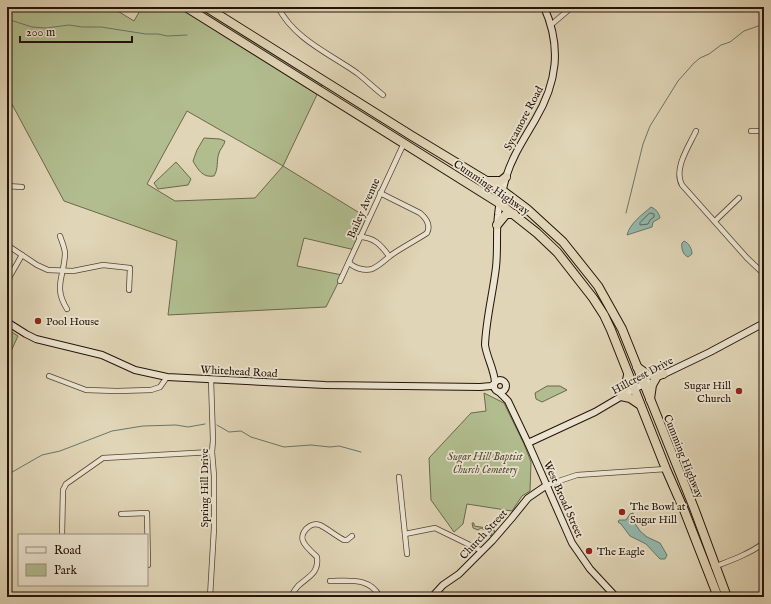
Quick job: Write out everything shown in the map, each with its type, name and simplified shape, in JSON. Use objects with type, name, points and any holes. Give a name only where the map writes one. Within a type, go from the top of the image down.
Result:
[{"type":"highway","name":"Cumming Highway","points":[[186,7],[195,9],[500,203],[538,233],[557,252],[593,298],[611,330],[718,597]]},
{"type":"highway","name":"Cumming Highway","points":[[206,7],[503,191],[547,225],[563,242],[588,272],[610,306],[622,330],[694,508],[727,597]]},
{"type":"highway","points":[[486,181],[501,181],[506,177]]},
{"type":"highway","points":[[497,225],[506,214],[514,214]]},
{"type":"highway","points":[[637,367],[648,375],[660,376]]},
{"type":"highway","points":[[628,374],[626,386],[621,396],[630,398],[640,405]]},
{"type":"highway","points":[[650,401],[652,385],[660,376]]},
{"type":"street","points":[[278,7],[287,21],[297,32],[358,74],[383,95]]},
{"type":"street","name":"Sycamore Road","points":[[503,191],[513,156],[544,104],[550,90],[555,60],[552,24],[544,7]]},
{"type":"street","points":[[552,24],[572,7]]},
{"type":"street","points":[[696,131],[679,168],[679,180],[747,258],[764,274]]},
{"type":"street","points":[[750,131],[764,131]]},
{"type":"street","name":"Bailey Avenue","points":[[340,282],[359,237],[404,142]]},
{"type":"street","points":[[7,186],[22,187]]},
{"type":"street","points":[[492,370],[506,382],[506,388],[503,391],[496,387],[486,351],[485,339],[496,267],[497,225],[503,191]]},
{"type":"street","points":[[349,262],[351,265],[367,270],[371,269],[381,264],[390,256],[427,233],[429,229],[426,217],[380,193]]},
{"type":"street","points":[[714,221],[738,198]]},
{"type":"street","points":[[60,236],[65,254],[63,271],[60,280],[60,295],[67,309]]},
{"type":"street","points":[[359,237],[368,237],[379,243],[390,256]]},
{"type":"street","points":[[7,246],[37,265],[48,270],[73,271],[103,265],[130,268],[129,290]]},
{"type":"street","points":[[7,286],[10,276],[22,255]]},
{"type":"street","name":"Whitehead Road","points":[[7,322],[36,339],[102,355],[135,370],[167,377],[325,386],[496,387]]},
{"type":"street","name":"Hillcrest Drive","points":[[528,443],[595,412],[634,389],[710,352],[764,323]]},
{"type":"street","points":[[49,376],[86,390],[117,391],[151,390],[160,387],[167,377]]},
{"type":"street","name":"Spring Hill Drive","points":[[210,597],[214,528],[211,380]]},
{"type":"street","points":[[496,387],[498,380],[502,380]]},
{"type":"street","name":"West Broad Street","points":[[496,387],[508,401],[547,485],[564,527],[590,569],[616,597]]},
{"type":"street","name":"West Broad Street","points":[[506,388],[508,401]]},
{"type":"street","points":[[62,534],[63,490],[66,484],[103,458],[212,452]]},
{"type":"street","points":[[547,485],[577,475],[666,468]]},
{"type":"street","points":[[399,478],[407,554]]},
{"type":"street","name":"Church Street","points":[[432,597],[443,585],[459,574],[482,551],[528,498],[547,485]]},
{"type":"street","points":[[121,514],[147,513],[148,534]]},
{"type":"street","points":[[291,597],[297,587],[314,572],[317,566],[317,557],[304,543],[302,537],[303,532],[308,527],[314,524],[320,525],[344,540],[347,540],[352,536]]},
{"type":"street","points":[[405,534],[435,528],[482,551]]},
{"type":"street","points":[[148,535],[148,565]]},
{"type":"street","points":[[707,570],[736,559],[756,549],[764,543]]},
{"type":"street","points":[[330,581],[364,582],[375,589],[380,597]]},
{"type":"green space","points":[[7,7],[111,7],[134,21],[142,7],[208,7],[324,80],[283,166],[371,220],[355,250],[304,238],[297,266],[342,275],[326,307],[168,315],[177,241],[64,201],[7,95]],"holes":[[[187,111],[283,166],[255,198],[175,201],[147,184]]]},
{"type":"green space","points":[[204,138],[220,139],[225,141],[219,153],[214,176],[204,175],[193,161]]},
{"type":"green space","points":[[176,162],[191,179],[188,185],[158,189],[154,183]]},
{"type":"green space","points":[[7,329],[18,336],[7,360]]},
{"type":"green space","points":[[547,386],[560,386],[567,390],[542,402],[536,399],[535,393]]},
{"type":"green space","name":"Sugar Hill Baptist Church Cemetery","points":[[484,393],[504,403],[524,444],[531,462],[530,491],[522,496],[512,511],[467,504],[463,524],[454,532],[431,500],[429,458],[471,413],[486,411]]},
{"type":"green space","points":[[472,523],[474,523],[474,526],[487,528],[488,526],[488,530],[491,532],[494,530],[495,533],[493,536],[490,536],[492,534],[481,528],[478,530],[473,528]]},
{"type":"water","points":[[651,207],[657,211],[660,218],[653,222],[652,227],[627,235],[631,227],[640,216]]},
{"type":"water","points":[[684,241],[689,245],[692,254],[688,257],[682,249],[682,243]]},
{"type":"water","points":[[633,513],[634,522],[640,531],[647,537],[660,543],[667,555],[665,559],[660,559],[646,544],[630,536],[618,522],[619,520],[626,520],[630,514]]},
{"type":"waterway","points":[[7,19],[32,27],[46,28],[69,25],[101,27],[167,36],[187,35]]},
{"type":"waterway","points":[[626,213],[643,144],[650,126],[678,81],[700,58],[709,54],[721,45],[730,42],[744,31],[764,24]]},
{"type":"waterway","points":[[7,475],[42,455],[60,451],[112,431],[143,426],[176,425],[188,427],[205,424]]},
{"type":"waterway","points":[[217,425],[229,432],[241,431],[251,437],[284,447],[311,445],[330,447],[339,446],[361,452]]},
{"type":"place","name":"Pool House","points":[[38,321]]},
{"type":"place","name":"Sugar Hill Church","points":[[739,391]]},
{"type":"place","name":"The Bowl at Sugar Hill","points":[[622,512]]},
{"type":"place","name":"The Eagle","points":[[589,551]]}]
